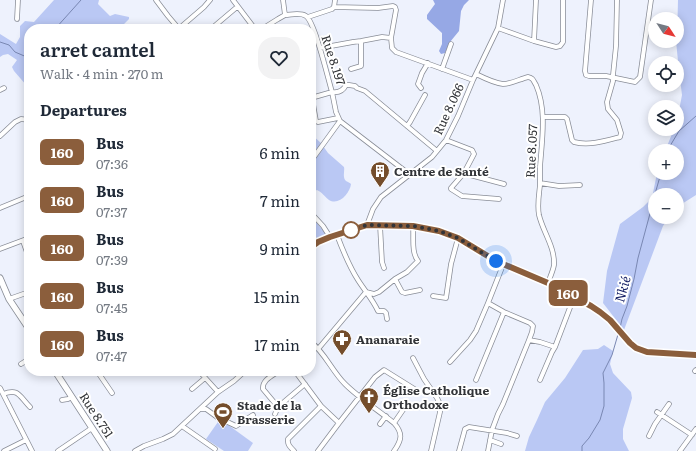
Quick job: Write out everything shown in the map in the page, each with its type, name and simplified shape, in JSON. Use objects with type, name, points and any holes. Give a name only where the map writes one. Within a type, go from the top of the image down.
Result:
[{"type":"main road","points":[[0,278],[9,299],[24,322]]},
{"type":"main road","name":"Rue 8.751","points":[[59,376],[107,451]]},
{"type":"street","points":[[18,0],[18,19]]},
{"type":"street","points":[[156,0],[175,24]]},
{"type":"street","points":[[184,24],[210,0]]},
{"type":"street","points":[[232,0],[251,24]]},
{"type":"street","points":[[283,0],[285,15]]},
{"type":"street","points":[[334,7],[335,0]]},
{"type":"street","name":"Rue 8.066","points":[[367,225],[376,203],[381,197],[432,157],[446,140],[498,28],[503,0]]},
{"type":"street","points":[[534,41],[536,0]]},
{"type":"street","points":[[498,28],[534,41],[556,47],[560,46],[562,42],[563,0]]},
{"type":"street","points":[[591,0],[585,71],[586,75],[612,77],[635,82],[640,77],[651,0]]},
{"type":"street","points":[[543,117],[565,117],[567,119],[572,140],[576,143],[603,142],[620,137],[617,120],[608,109],[607,102],[613,81],[612,77],[616,46],[617,0]]},
{"type":"street","points":[[270,24],[285,15],[299,14],[308,17],[330,10],[334,7],[378,8],[393,6],[396,10],[391,38],[393,50],[473,80]]},
{"type":"street","points":[[217,24],[237,7]]},
{"type":"street","name":"Rue 8.197","points":[[308,17],[311,24]]},
{"type":"street","points":[[320,48],[382,37],[391,38]]},
{"type":"street","name":"Rue 8.197","points":[[316,38],[332,92],[338,92],[344,89],[346,85],[365,91],[437,151]]},
{"type":"street","points":[[351,69],[361,66],[361,41]]},
{"type":"street","points":[[442,69],[451,44]]},
{"type":"street","points":[[422,88],[418,84],[428,63]]},
{"type":"street","name":"Rue 8.057","points":[[476,74],[502,84],[530,77],[533,79],[538,91],[543,117],[538,200],[539,215],[550,245],[554,267],[548,283]]},
{"type":"street","points":[[316,97],[332,92],[339,120],[409,174]]},
{"type":"street","points":[[407,126],[425,95]]},
{"type":"street","points":[[0,136],[15,122],[24,119]]},
{"type":"street","points":[[316,121],[339,120]]},
{"type":"street","points":[[316,154],[339,120]]},
{"type":"street","points":[[446,140],[474,152],[464,173],[451,188],[452,191],[462,196],[499,199]]},
{"type":"street","points":[[464,173],[504,184]]},
{"type":"street","points":[[540,183],[559,186],[580,185]]},
{"type":"street","points":[[0,208],[24,198]]},
{"type":"street","points":[[316,219],[323,226],[330,237]]},
{"type":"street","points":[[316,243],[330,237],[367,225],[413,226],[439,231],[458,238],[496,261],[548,283],[600,312],[636,348],[647,352],[696,355]]},
{"type":"street","points":[[380,225],[382,262],[384,268]]},
{"type":"street","points":[[366,292],[374,294],[379,292],[395,279],[407,272],[418,261],[414,248],[413,226]]},
{"type":"street","points":[[337,235],[350,268],[378,311],[384,311],[386,313],[387,319]]},
{"type":"street","points":[[433,296],[446,298],[451,264],[458,238]]},
{"type":"street","points":[[0,249],[23,241],[24,244]]},
{"type":"street","points":[[450,362],[476,331],[503,264]]},
{"type":"street","points":[[395,279],[402,292],[405,293],[420,290]]},
{"type":"street","points":[[366,292],[318,349],[345,384],[386,416],[400,431],[401,439],[399,445],[394,451]]},
{"type":"street","points":[[9,299],[24,294]]},
{"type":"street","points":[[540,380],[555,347],[574,297]]},
{"type":"street","points":[[488,303],[504,312],[530,323],[532,326],[529,340],[492,430],[488,451]]},
{"type":"street","points":[[476,380],[504,312]]},
{"type":"street","points":[[529,340],[555,347]]},
{"type":"street","points":[[412,358],[440,404],[440,412],[431,451]]},
{"type":"street","points":[[318,451],[359,396],[375,377],[384,370],[416,390]]},
{"type":"street","points":[[100,376],[112,393]]},
{"type":"street","points":[[135,451],[173,434],[218,392],[240,376]]},
{"type":"street","points":[[272,376],[264,382],[262,386],[278,407]]},
{"type":"street","points":[[299,376],[321,406],[339,423]]},
{"type":"street","points":[[192,389],[205,378],[218,392]]},
{"type":"street","points":[[275,414],[278,407],[305,384]]},
{"type":"street","points":[[0,388],[32,451]]},
{"type":"street","points":[[3,394],[11,391],[16,392],[30,407]]},
{"type":"street","points":[[62,400],[72,397]]},
{"type":"street","points":[[649,436],[669,404]]},
{"type":"street","points":[[294,451],[288,445],[288,439],[321,406]]},
{"type":"street","points":[[394,423],[405,408]]},
{"type":"street","points":[[200,409],[206,409],[217,417],[236,426],[253,415]]},
{"type":"street","points":[[657,412],[692,435]]},
{"type":"street","points":[[380,424],[386,416]]},
{"type":"street","points":[[182,426],[215,449]]},
{"type":"street","points":[[459,451],[465,429],[469,427],[492,430],[517,436]]},
{"type":"street","points":[[58,451],[92,428]]},
{"type":"street","points":[[682,450],[696,429]]},
{"type":"street","points":[[4,451],[26,440]]},
{"type":"street","points":[[490,440],[501,444]]},
{"type":"shaded area","points":[[54,0],[99,0],[98,4],[110,16],[115,14],[129,17],[124,24],[24,24],[24,82],[12,67],[17,60],[8,54],[0,57],[0,34],[16,44],[20,37],[20,26],[25,21],[34,22]]},
{"type":"shaded area","points":[[433,0],[469,0],[461,11],[459,31],[450,42],[445,53],[441,54],[439,51],[442,44],[442,33],[427,19],[427,15],[435,4]]},
{"type":"shaded area","points":[[678,0],[696,0],[696,195],[684,203],[684,188],[654,188],[656,180],[684,180],[684,144],[668,144],[671,136],[684,136],[684,100],[681,100],[682,92],[684,92],[684,56],[678,56],[677,48],[684,48],[684,12],[678,12]]},
{"type":"shaded area","points":[[316,138],[328,153],[344,167],[345,179],[351,184],[346,195],[337,201],[329,200],[317,190]]},
{"type":"shaded area","points":[[648,202],[648,224],[664,224],[624,330],[603,303],[607,271],[620,224]]},
{"type":"shaded area","points":[[316,222],[326,234],[316,239]]},
{"type":"shaded area","points":[[604,345],[613,351],[610,364],[613,373],[631,392],[632,398],[623,429],[623,439],[629,451],[525,451],[529,437],[545,402],[565,378],[583,350],[598,349]]},
{"type":"shaded area","name":"Stade de la Brasserie","points":[[220,419],[253,443],[248,451],[224,451],[206,439]]},
{"type":"waterway","points":[[59,24],[81,0]]},
{"type":"waterway","points":[[0,42],[9,45],[15,52],[24,56]]},
{"type":"waterway","name":"Nkié","points":[[671,144],[679,131],[696,116]]},
{"type":"waterway","name":"Nkié","points":[[657,188],[659,180]]},
{"type":"waterway","name":"Nkié","points":[[620,328],[627,306],[648,221]]},
{"type":"waterway","name":"Nkié","points":[[582,451],[582,446],[589,438],[600,420],[604,406],[603,373],[612,355],[619,331]]},
{"type":"bus line","name":"160","points":[[316,243],[330,237],[367,225],[413,226],[439,231],[458,238],[496,261],[548,283],[591,306],[610,320],[636,348],[647,352],[696,355]]},
{"type":"place","name":"Centre de Santé","points":[[380,188]]},
{"type":"place","name":"Ananaraie","points":[[342,356]]},
{"type":"place","name":"Église Catholique Orthodoxe","points":[[369,414]]},
{"type":"place","name":"Stade de la Brasserie","points":[[223,429]]},
{"type":"route","points":[[351,230],[367,225],[413,226],[439,231],[458,238],[496,261]]}]
